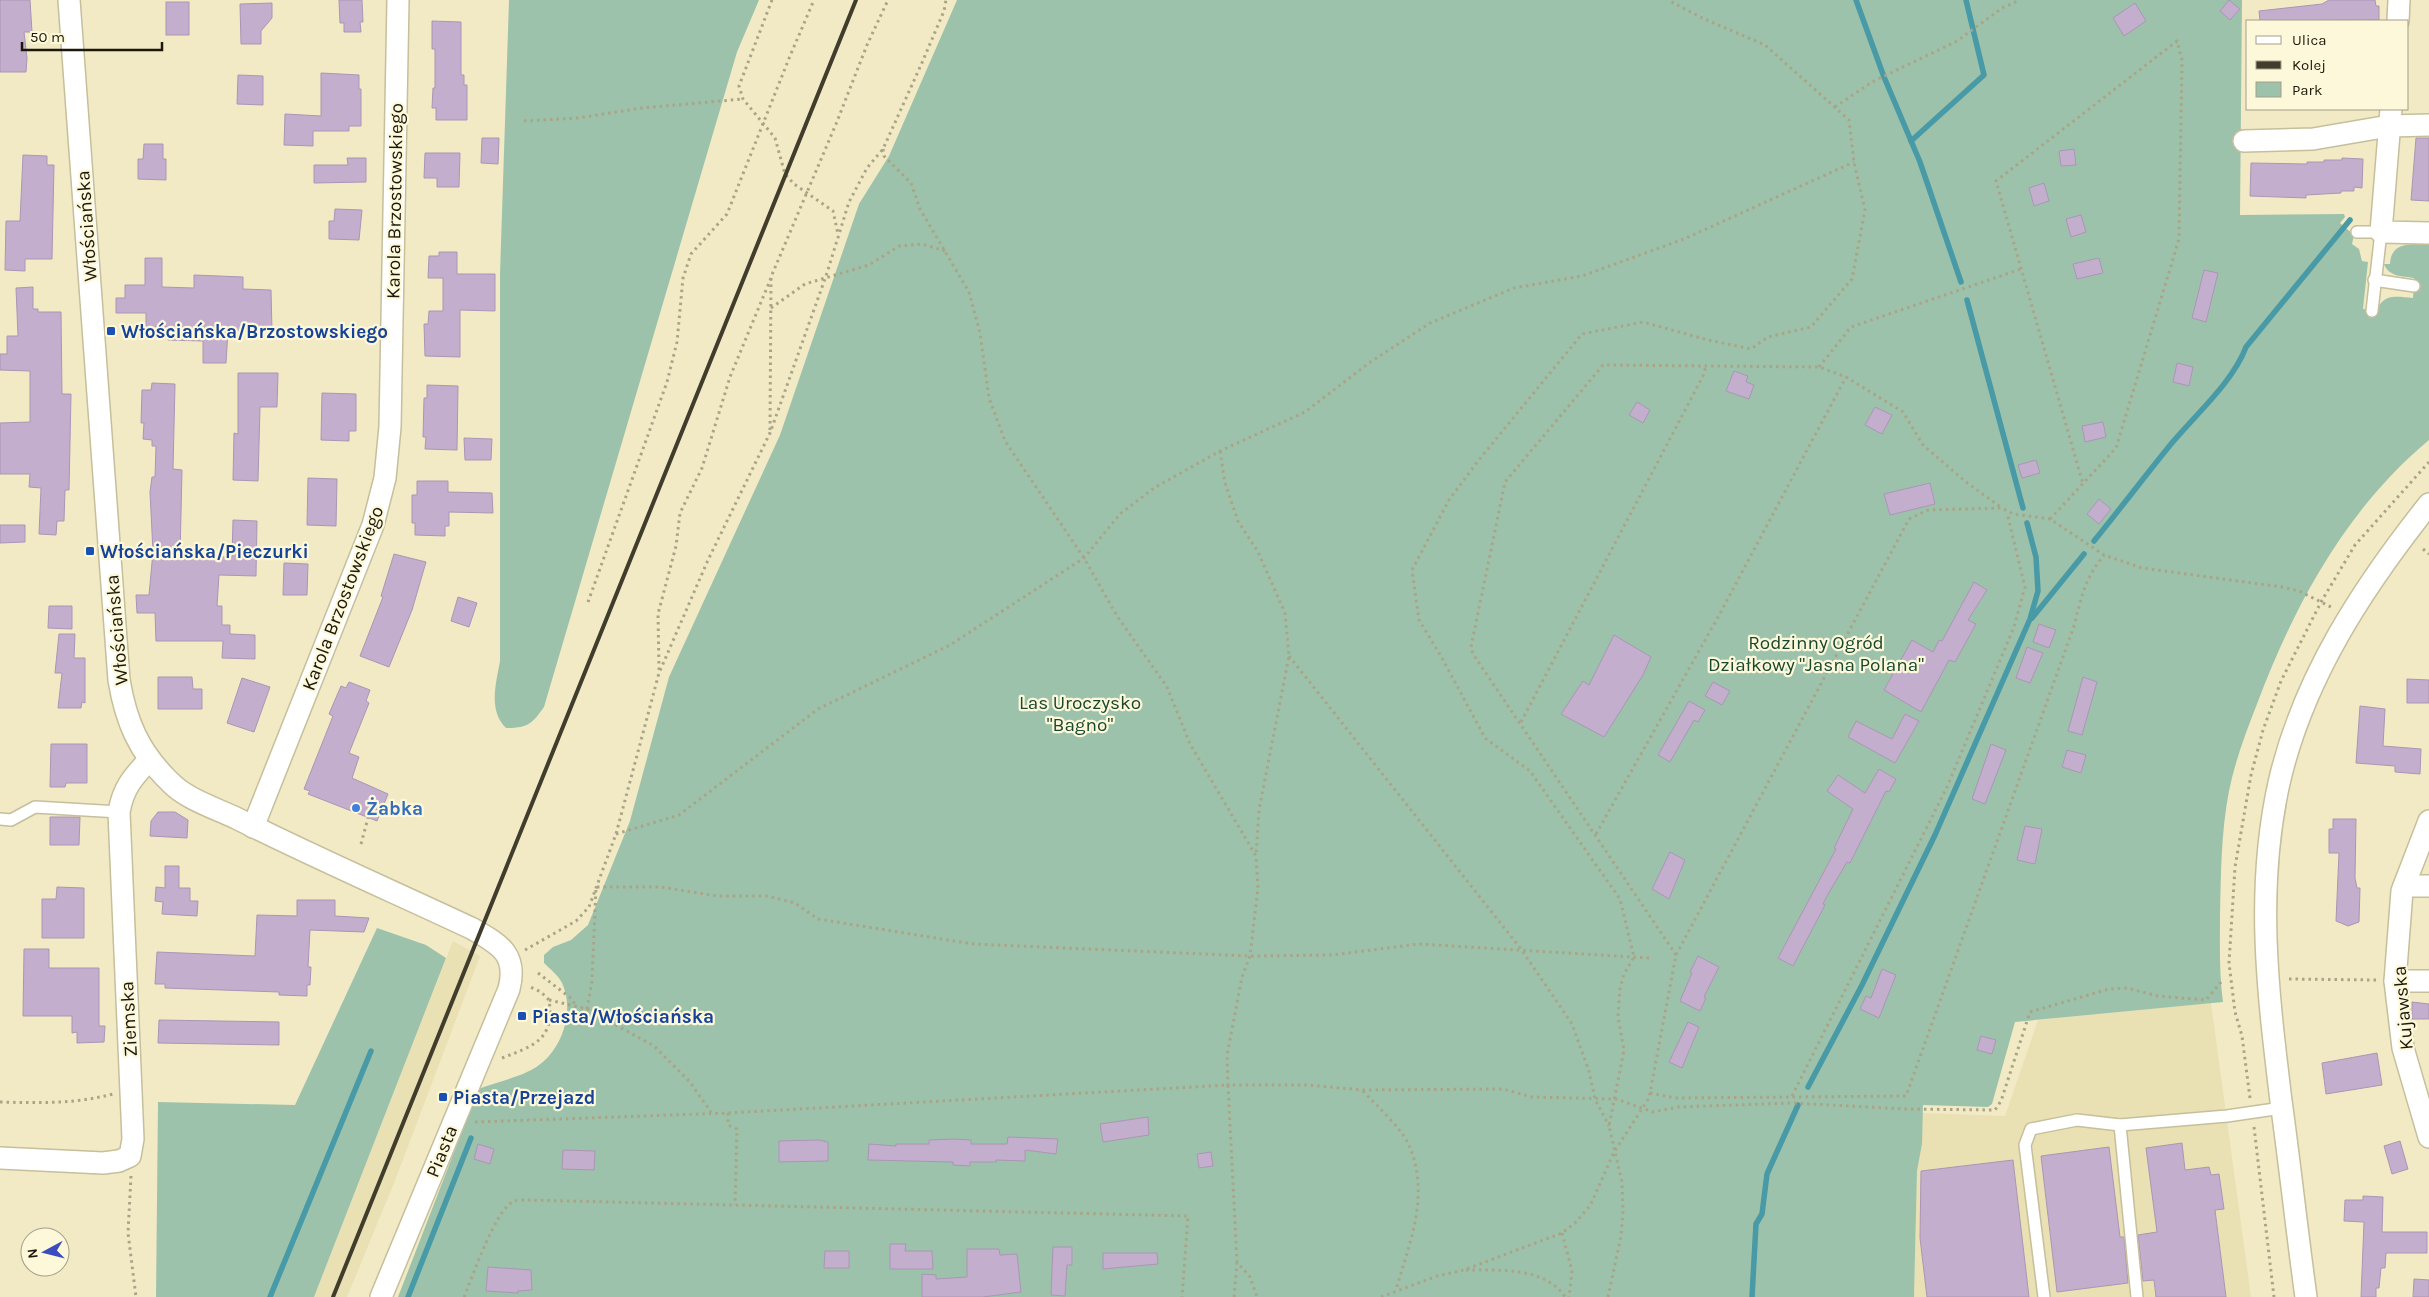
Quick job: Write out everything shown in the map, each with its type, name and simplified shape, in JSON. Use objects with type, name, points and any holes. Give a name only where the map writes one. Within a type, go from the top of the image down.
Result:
[{"type":"street","name":"Włościańska","points":[[69,0],[119,680],[132,731],[149,760],[172,784],[253,826],[480,933],[500,945],[510,968]]},
{"type":"street","name":"Karola Brzostowskiego","points":[[253,826],[373,525],[385,478],[390,427],[398,0]]},
{"type":"street","points":[[2398,20],[2399,0]]},
{"type":"street","points":[[2390,117],[2381,223],[2429,232]]},
{"type":"street","points":[[2244,140],[2313,139],[2390,117],[2429,124]]},
{"type":"street","points":[[2306,1297],[2267,975],[2264,904],[2266,861],[2280,782],[2310,694],[2348,617],[2385,560],[2429,504]]},
{"type":"street","name":"Ziemska","points":[[130,1156],[133,1139],[119,812],[122,796],[133,776],[149,760]]},
{"type":"street","name":"Kujawska","points":[[2429,821],[2402,891],[2395,981],[2403,1048],[2429,1137]]},
{"type":"street","points":[[2404,886],[2429,886]]},
{"type":"street","name":"Piasta","points":[[381,1297],[475,1068],[510,968]]},
{"type":"street","points":[[2395,981],[2429,981]]},
{"type":"street","points":[[0,1158],[103,1163],[119,1161],[130,1156]]},
{"type":"lane","points":[[2356,232],[2381,223],[2372,311]]},
{"type":"lane","points":[[2374,280],[2414,286]]},
{"type":"lane","points":[[0,819],[11,820],[35,807],[119,812]]},
{"type":"lane","points":[[2044,1297],[2024,1145],[2031,1129],[2076,1120],[2120,1125],[2227,1116],[2282,1108]]},
{"type":"lane","points":[[2120,1125],[2137,1297]]},
{"type":"path","points":[[772,0],[739,86],[743,99],[776,138],[785,174],[794,184],[833,210],[838,238]]},
{"type":"path","points":[[588,602],[667,382],[677,342],[683,278],[691,254],[726,214],[814,0]]},
{"type":"path","points":[[659,673],[658,614],[676,546],[680,513],[702,468],[730,377],[808,193],[867,44],[888,0]]},
{"type":"path","points":[[712,1113],[689,1081],[654,1046],[588,1009],[549,1000],[510,968],[576,920],[588,907],[616,834],[659,673],[708,560],[770,433],[826,276],[849,202],[867,168],[883,149],[925,56],[944,11],[946,0]]},
{"type":"path","points":[[1609,1126],[1616,1099],[1624,1050],[1618,1017],[1620,988],[1624,974],[1634,957],[1620,898],[1530,771],[1485,738],[1442,658],[1419,620],[1412,570],[1449,500],[1478,461],[1582,334],[1643,322],[1708,340],[1751,349],[1768,337],[1811,327],[1852,279],[1865,210],[1854,162],[1849,120],[1765,45],[1702,18],[1668,0]]},
{"type":"path","points":[[1835,107],[1872,82],[1957,41],[2002,8],[2020,0]]},
{"type":"path","points":[[2050,519],[2083,484],[2116,448],[2180,239],[2182,60],[2176,41],[1996,181],[2083,484]]},
{"type":"path","points":[[524,121],[578,118],[642,108],[743,99]]},
{"type":"path","points":[[883,149],[884,156],[911,183],[920,209],[969,292],[980,333],[989,398],[1006,441],[1084,558],[1118,616],[1167,687],[1190,744],[1256,856]]},
{"type":"path","points":[[616,834],[679,815],[818,709],[950,645],[1084,558],[1120,514],[1154,488],[1220,451],[1305,412],[1369,363],[1430,323],[1514,288],[1582,276],[1684,239],[1854,162]]},
{"type":"path","points":[[771,308],[805,284],[826,276],[869,265],[899,246],[922,244],[945,251]]},
{"type":"path","points":[[1819,367],[1851,327],[2021,269]]},
{"type":"path","points":[[770,433],[771,277]]},
{"type":"path","points":[[1676,955],[1521,722],[1473,654],[1471,647],[1504,482],[1603,364],[1819,367],[1846,377],[1903,412],[1923,445],[1966,482],[2007,512],[2050,519],[2104,555],[2142,568],[2299,591],[2348,617]]},
{"type":"path","points":[[1521,722],[1703,376],[1706,365]]},
{"type":"path","points":[[1596,834],[1717,619],[1846,377]]},
{"type":"path","points":[[1220,451],[1225,483],[1238,521],[1258,552],[1285,613],[1289,656],[1259,810],[1256,856],[1258,888],[1250,956],[1242,977],[1227,1055],[1237,1262],[1234,1297]]},
{"type":"path","points":[[1381,1297],[1396,1290],[1464,1270],[1562,1232],[1575,1223],[1590,1206],[1614,1152],[1643,1108],[1650,1093],[1676,955],[1910,519],[1928,510],[2002,508]]},
{"type":"path","points":[[1792,1096],[1947,787],[2014,628],[2025,587],[2007,512]]},
{"type":"path","points":[[2423,549],[2429,554]]},
{"type":"path","points":[[1650,1093],[1676,1098],[1906,1096],[2074,626],[2083,590],[2091,571],[2104,555]]},
{"type":"path","points":[[1289,656],[1521,949],[1572,1024],[1590,1071],[1595,1099],[1609,1126],[1622,1182],[1623,1211],[1621,1236],[1608,1297]]},
{"type":"path","points":[[361,844],[368,818]]},
{"type":"path","points":[[596,888],[661,887],[717,896],[767,896],[795,903],[818,919],[973,944],[1250,956],[1332,955],[1419,944],[1649,958]]},
{"type":"path","points":[[588,1009],[592,981],[596,888]]},
{"type":"path","points":[[538,973],[572,999],[575,1006]]},
{"type":"path","points":[[2289,979],[2395,981]]},
{"type":"path","points":[[452,1122],[728,1113],[1228,1085],[1308,1085],[1362,1090],[1504,1089],[1532,1097],[1616,1099],[1653,1112],[1678,1107],[1793,1103],[1906,1109],[1995,1110],[2001,1101],[2030,1012],[2109,988],[2127,988],[2158,996],[2206,1000],[2221,982]]},
{"type":"path","points":[[475,1068],[537,1043],[544,1036],[549,1023],[549,1000]]},
{"type":"path","points":[[1362,1090],[1408,1142],[1419,1176],[1419,1205],[1412,1238],[1396,1290]]},
{"type":"path","points":[[0,1102],[60,1103],[88,1100],[121,1092]]},
{"type":"path","points":[[728,1113],[728,1125],[737,1128],[735,1205]]},
{"type":"path","points":[[130,1156],[128,1233],[136,1297]]},
{"type":"path","points":[[464,1297],[492,1230],[505,1209],[514,1201],[1188,1216],[1182,1297]]},
{"type":"path","points":[[1562,1232],[1572,1271],[1569,1297]]},
{"type":"path","points":[[1237,1262],[1250,1277],[1257,1297]]},
{"type":"path","points":[[1464,1270],[1498,1270],[1526,1274],[1552,1283],[1565,1297]]},
{"type":"shaded area","points":[[453,941],[480,956],[396,1178],[347,1297],[314,1297]]},
{"type":"shaded area","points":[[2211,1003],[2251,1297],[1914,1297],[1917,1171],[1922,1144],[1922,1113],[2005,1116],[2038,1020]]},
{"type":"green space","points":[[509,0],[759,0],[737,52],[544,707],[529,724],[506,728],[500,721],[497,713],[495,688],[500,661],[500,274]]},
{"type":"green space","points":[[957,0],[2242,0],[2240,215],[2344,214],[2345,217],[2340,223],[2354,235],[2352,244],[2359,249],[2362,261],[2368,262],[2363,309],[2377,310],[2387,298],[2413,298],[2414,278],[2393,274],[2384,264],[2390,264],[2394,251],[2398,248],[2409,245],[2429,245],[2429,440],[2373,496],[2348,527],[2326,560],[2288,631],[2245,736],[2229,791],[2223,837],[2220,948],[2223,1002],[2015,1022],[1992,1104],[1988,1107],[1923,1105],[1922,1144],[1917,1171],[1914,1297],[398,1297],[463,1129],[476,1090],[521,1075],[537,1066],[551,1054],[562,1035],[567,1014],[565,993],[559,978],[544,963],[544,955],[553,947],[571,940],[588,925],[630,821],[669,677],[780,435],[859,204],[889,156]]},
{"type":"green space","points":[[377,928],[426,945],[446,958],[314,1297],[156,1297],[158,1102],[295,1105]]},
{"type":"building","points":[[0,0],[30,0],[32,32],[24,32],[27,58],[26,72],[0,72]]},
{"type":"building","points":[[339,0],[362,0],[363,22],[360,22],[361,32],[344,32],[344,23],[340,23]]},
{"type":"building","points":[[2229,0],[2240,9],[2230,20],[2220,11]]},
{"type":"building","points":[[2329,0],[2375,0],[2376,6],[2379,6],[2379,20],[2260,20],[2259,11],[2322,4]]},
{"type":"building","points":[[166,2],[189,2],[189,35],[166,35]]},
{"type":"building","points":[[272,3],[272,18],[261,31],[261,44],[241,44],[240,4]]},
{"type":"building","points":[[2135,3],[2146,21],[2124,36],[2113,18]]},
{"type":"building","points":[[432,21],[461,22],[461,75],[464,75],[464,85],[467,85],[467,120],[436,120],[436,108],[432,108],[433,88],[435,88],[435,49],[432,49]]},
{"type":"building","points":[[321,73],[359,75],[361,126],[349,126],[349,131],[313,131],[313,146],[284,145],[285,114],[321,116]]},
{"type":"building","points":[[238,75],[263,76],[263,105],[237,104]]},
{"type":"building","points":[[482,138],[499,138],[498,164],[481,163]]},
{"type":"building","points":[[2416,138],[2429,138],[2429,201],[2411,200]]},
{"type":"building","points":[[144,144],[163,144],[163,159],[166,159],[166,180],[138,179],[138,159],[143,159]]},
{"type":"building","points":[[2074,149],[2076,165],[2061,166],[2059,151]]},
{"type":"building","points":[[425,153],[460,153],[459,187],[437,187],[437,178],[424,178]]},
{"type":"building","points":[[23,155],[47,156],[47,165],[54,165],[52,259],[25,259],[25,271],[5,270],[6,221],[20,221]]},
{"type":"building","points":[[347,158],[366,158],[366,182],[314,183],[314,165],[348,165]]},
{"type":"building","points":[[2342,158],[2363,159],[2362,188],[2354,187],[2354,191],[2341,191],[2341,193],[2306,195],[2306,198],[2250,196],[2251,163],[2307,164],[2307,162],[2324,162],[2324,160],[2342,160]]},
{"type":"building","points":[[2044,183],[2049,201],[2034,206],[2029,188]]},
{"type":"building","points":[[335,209],[362,210],[359,240],[329,239],[329,221],[334,221]]},
{"type":"building","points":[[2081,215],[2086,232],[2071,237],[2066,219]]},
{"type":"building","points":[[439,252],[457,252],[457,274],[495,274],[495,311],[460,310],[460,357],[425,356],[424,324],[428,324],[429,311],[443,311],[443,278],[428,278],[429,256],[439,256]]},
{"type":"building","points":[[145,258],[162,258],[162,287],[194,288],[194,275],[243,277],[243,289],[271,290],[272,331],[228,331],[226,363],[203,363],[203,341],[168,340],[169,327],[146,327],[146,313],[116,313],[116,298],[125,298],[125,285],[145,285]]},
{"type":"building","points":[[2099,258],[2103,273],[2077,279],[2073,264]]},
{"type":"building","points":[[2204,270],[2218,273],[2206,322],[2192,318]]},
{"type":"building","points":[[33,287],[33,309],[38,309],[38,312],[61,312],[62,394],[71,394],[69,490],[65,490],[64,521],[57,521],[56,535],[39,534],[41,488],[29,487],[30,474],[0,474],[0,423],[30,422],[30,371],[0,370],[0,354],[7,354],[7,336],[18,336],[16,288]]},
{"type":"building","points":[[2177,363],[2193,367],[2189,386],[2173,382]]},
{"type":"building","points":[[1734,371],[1748,376],[1746,382],[1754,385],[1749,399],[1726,391]]},
{"type":"building","points":[[238,373],[278,373],[277,407],[260,407],[258,481],[233,480],[234,433],[238,434]]},
{"type":"building","points":[[152,383],[175,384],[173,469],[182,470],[180,557],[232,557],[233,520],[257,521],[256,576],[219,575],[217,606],[222,606],[222,625],[230,625],[230,634],[255,635],[255,659],[222,658],[223,641],[156,641],[155,613],[137,613],[136,595],[149,595],[153,552],[150,492],[152,477],[155,477],[156,446],[152,446],[152,440],[143,439],[144,423],[141,423],[142,390],[151,390]]},
{"type":"building","points":[[427,385],[458,386],[457,450],[425,449],[426,437],[423,437],[424,398],[427,398]]},
{"type":"building","points":[[322,393],[356,394],[356,431],[349,431],[349,441],[321,440]]},
{"type":"building","points":[[1637,402],[1650,410],[1643,423],[1629,415]]},
{"type":"building","points":[[1875,407],[1892,415],[1882,434],[1865,425]]},
{"type":"building","points":[[2103,422],[2106,437],[2085,442],[2082,426]]},
{"type":"building","points":[[464,438],[492,439],[491,460],[465,460]]},
{"type":"building","points":[[2036,460],[2040,473],[2022,478],[2018,465]]},
{"type":"building","points":[[308,478],[337,479],[336,526],[307,525]]},
{"type":"building","points":[[417,481],[448,481],[448,492],[492,493],[493,513],[449,512],[449,526],[445,526],[445,536],[415,535],[415,523],[412,523],[412,495],[417,495]]},
{"type":"building","points":[[1930,483],[1935,504],[1890,515],[1884,494]]},
{"type":"building","points":[[2099,499],[2111,509],[2099,524],[2087,514]]},
{"type":"building","points":[[0,525],[25,525],[25,542],[0,543]]},
{"type":"building","points":[[394,554],[426,562],[412,610],[389,667],[360,656],[383,597],[381,596]]},
{"type":"building","points":[[284,563],[308,564],[307,595],[283,595]]},
{"type":"building","points":[[1974,582],[1987,590],[1968,620],[1976,624],[1955,662],[1949,660],[1921,712],[1884,690],[1912,640],[1933,652],[1939,640],[1942,641]]},
{"type":"building","points":[[458,597],[477,603],[469,627],[451,621]]},
{"type":"building","points":[[49,606],[72,606],[72,629],[48,628]]},
{"type":"building","points":[[2039,624],[2056,630],[2049,648],[2033,642]]},
{"type":"building","points":[[59,634],[75,634],[74,658],[85,658],[85,703],[82,702],[81,708],[58,708],[62,673],[55,673]]},
{"type":"building","points":[[1614,635],[1651,657],[1643,675],[1604,737],[1561,714],[1583,681],[1589,685]]},
{"type":"building","points":[[2027,647],[2043,653],[2030,683],[2016,678]]},
{"type":"building","points":[[158,677],[192,677],[193,689],[202,689],[202,709],[158,709]]},
{"type":"building","points":[[2083,677],[2097,682],[2082,735],[2068,731]]},
{"type":"building","points":[[242,678],[270,687],[254,732],[227,723]]},
{"type":"building","points":[[2407,679],[2429,680],[2429,703],[2407,703]]},
{"type":"building","points":[[349,682],[370,690],[366,701],[369,703],[349,753],[359,757],[352,778],[388,794],[377,821],[308,794],[310,791],[304,789],[333,716],[329,714],[341,686],[346,688]]},
{"type":"building","points":[[1713,682],[1730,691],[1722,705],[1705,696]]},
{"type":"building","points":[[1689,701],[1705,710],[1698,722],[1694,720],[1670,762],[1658,755]]},
{"type":"building","points":[[2360,706],[2385,709],[2383,746],[2421,749],[2420,774],[2395,772],[2395,766],[2356,763]]},
{"type":"building","points":[[1905,714],[1919,721],[1895,763],[1848,737],[1856,721],[1892,739]]},
{"type":"building","points":[[51,744],[87,744],[87,783],[66,783],[65,787],[50,787]]},
{"type":"building","points":[[1991,744],[2006,750],[1985,804],[1972,799]]},
{"type":"building","points":[[2067,750],[2086,755],[2081,773],[2062,767]]},
{"type":"building","points":[[1879,769],[1896,779],[1889,792],[1886,791],[1850,863],[1847,862],[1827,896],[1823,904],[1825,905],[1793,966],[1778,958],[1836,849],[1834,848],[1853,809],[1827,791],[1838,775],[1865,793]]},
{"type":"building","points":[[158,812],[175,812],[188,820],[187,838],[150,836],[151,821]]},
{"type":"building","points":[[50,817],[80,817],[79,845],[50,845]]},
{"type":"building","points":[[2333,819],[2356,819],[2355,878],[2357,888],[2360,888],[2359,922],[2348,926],[2336,921],[2339,853],[2329,853],[2329,829],[2333,829]]},
{"type":"building","points":[[2025,826],[2042,829],[2035,864],[2017,860]]},
{"type":"building","points":[[1670,852],[1685,860],[1669,899],[1652,889]]},
{"type":"building","points":[[165,866],[179,866],[179,888],[190,888],[190,901],[198,901],[197,916],[162,914],[163,902],[155,901],[156,887],[165,888]]},
{"type":"building","points":[[57,887],[84,888],[84,938],[42,938],[42,899],[56,899]]},
{"type":"building","points":[[297,900],[335,900],[335,916],[369,918],[364,932],[310,930],[308,967],[311,967],[310,985],[307,985],[307,996],[279,995],[279,992],[165,988],[165,984],[155,984],[157,952],[255,956],[257,915],[297,916]]},
{"type":"building","points":[[24,949],[49,949],[49,968],[99,968],[99,1026],[105,1026],[104,1042],[77,1043],[77,1032],[72,1033],[72,1016],[23,1016]]},
{"type":"building","points":[[1698,956],[1719,967],[1704,997],[1706,998],[1700,1011],[1680,1001]]},
{"type":"building","points":[[1882,969],[1896,975],[1879,1018],[1860,1009],[1866,996],[1871,998]]},
{"type":"building","points":[[2412,1002],[2429,1004],[2429,1019],[2412,1019]]},
{"type":"building","points":[[159,1020],[279,1022],[279,1045],[158,1043]]},
{"type":"building","points":[[1688,1022],[1699,1027],[1682,1068],[1669,1062]]},
{"type":"building","points":[[1981,1036],[1996,1040],[1992,1054],[1977,1050]]},
{"type":"building","points":[[2377,1053],[2382,1085],[2326,1094],[2322,1063]]},
{"type":"building","points":[[1148,1117],[1149,1135],[1103,1142],[1100,1124]]},
{"type":"building","points":[[1008,1137],[1058,1139],[1056,1154],[1025,1150],[1025,1161],[996,1160],[996,1162],[970,1162],[970,1166],[953,1165],[953,1162],[868,1160],[869,1144],[896,1146],[896,1144],[929,1144],[929,1140],[954,1139],[971,1140],[971,1144],[1007,1144]]},
{"type":"building","points":[[819,1140],[828,1142],[828,1161],[779,1162],[779,1141]]},
{"type":"building","points":[[2400,1141],[2408,1169],[2392,1174],[2384,1146]]},
{"type":"building","points":[[2182,1143],[2185,1170],[2209,1167],[2211,1175],[2219,1174],[2224,1209],[2215,1210],[2226,1297],[2156,1297],[2154,1280],[2143,1281],[2138,1235],[2157,1232],[2146,1148]]},
{"type":"building","points":[[478,1144],[494,1149],[490,1164],[474,1159]]},
{"type":"building","points":[[2109,1147],[2120,1237],[2124,1237],[2128,1283],[2057,1292],[2041,1156]]},
{"type":"building","points":[[563,1150],[595,1151],[594,1170],[562,1169]]},
{"type":"building","points":[[1211,1152],[1213,1166],[1199,1168],[1197,1154]]},
{"type":"building","points":[[2013,1160],[2029,1297],[1927,1297],[1920,1238],[1921,1171]]},
{"type":"building","points":[[2363,1196],[2383,1197],[2382,1232],[2427,1232],[2427,1253],[2386,1253],[2385,1268],[2381,1268],[2379,1288],[2376,1288],[2376,1297],[2361,1297],[2364,1222],[2344,1221],[2345,1200],[2363,1200]]},
{"type":"building","points":[[890,1244],[906,1244],[905,1251],[932,1251],[933,1269],[890,1269]]},
{"type":"building","points":[[1053,1247],[1072,1247],[1072,1265],[1067,1265],[1065,1296],[1051,1295]]},
{"type":"building","points":[[967,1249],[999,1249],[1000,1255],[1017,1254],[1021,1292],[983,1297],[922,1297],[922,1274],[936,1275],[936,1279],[967,1277]]},
{"type":"building","points":[[825,1251],[849,1251],[849,1268],[824,1268]]},
{"type":"building","points":[[1103,1253],[1157,1253],[1158,1264],[1103,1269]]},
{"type":"building","points":[[488,1267],[531,1270],[532,1290],[518,1291],[518,1293],[486,1291]]},
{"type":"building","points":[[2414,1279],[2429,1280],[2429,1297],[2413,1297]]},
{"type":"waterway","points":[[1856,0],[1884,77],[1920,162],[1961,282]]},
{"type":"waterway","points":[[1911,141],[1984,75],[1966,0]]},
{"type":"waterway","points":[[2094,541],[2171,444],[2213,398],[2232,373],[2246,347],[2350,220]]},
{"type":"waterway","points":[[1967,300],[2023,508]]},
{"type":"waterway","points":[[1808,1087],[1862,985],[1935,835],[2030,619],[2038,591],[2036,557],[2027,523]]},
{"type":"waterway","points":[[2032,618],[2084,554]]},
{"type":"waterway","points":[[270,1297],[371,1051]]},
{"type":"waterway","points":[[1752,1297],[1756,1224],[1762,1214],[1767,1174],[1798,1105]]},
{"type":"waterway","points":[[408,1297],[471,1138]]},
{"type":"railway","points":[[333,1297],[856,0]]},
{"type":"place","name":"Włościańska/Brzostowskiego","points":[[111,331]]},
{"type":"place","name":"Włościańska/Pieczurki","points":[[90,551]]},
{"type":"place","name":"Żabka","points":[[356,808]]},
{"type":"place","name":"Piasta/Włościańska","points":[[522,1016]]},
{"type":"place","name":"Piasta/Przejazd","points":[[443,1097]]},
{"type":"park label","name":"Rodzinny Ogród Działkowy \"Jasna Polana\"","points":[[1816,653]]},
{"type":"park label","name":"Las Uroczysko \"Bagno\"","points":[[1080,713]]}]
